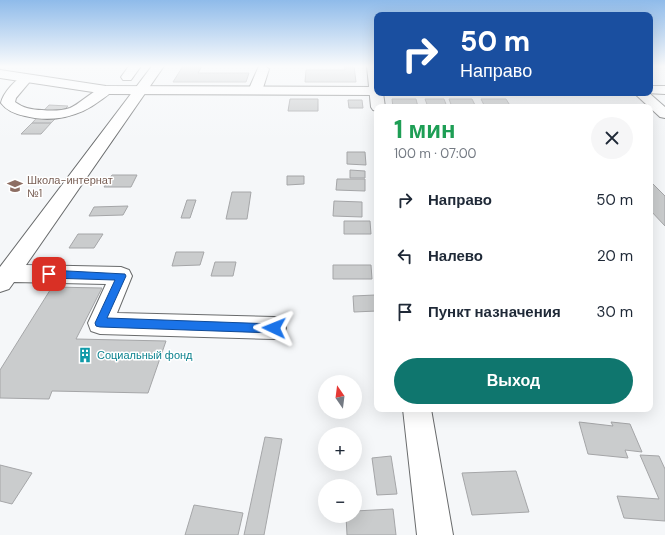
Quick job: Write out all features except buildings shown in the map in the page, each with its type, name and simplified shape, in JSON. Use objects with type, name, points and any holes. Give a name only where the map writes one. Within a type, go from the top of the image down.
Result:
[{"type":"street","points":[[14,91],[8,103],[12,108],[26,113],[65,114],[83,107],[105,91]]},
{"type":"street","points":[[122,91],[374,91]]},
{"type":"street","points":[[4,278],[140,92]]},
{"type":"street","points":[[644,96],[665,114]]},
{"type":"street","points":[[4,278],[121,276],[100,323],[274,328]]},
{"type":"street","points":[[417,412],[435,535]]},
{"type":"place","name":"Школа-интернат №1","points":[[15,186]]},
{"type":"place","name":"Социальный фонд","points":[[85,355]]},
{"type":"route","points":[[49,274],[121,276],[100,323],[274,328]]}]
